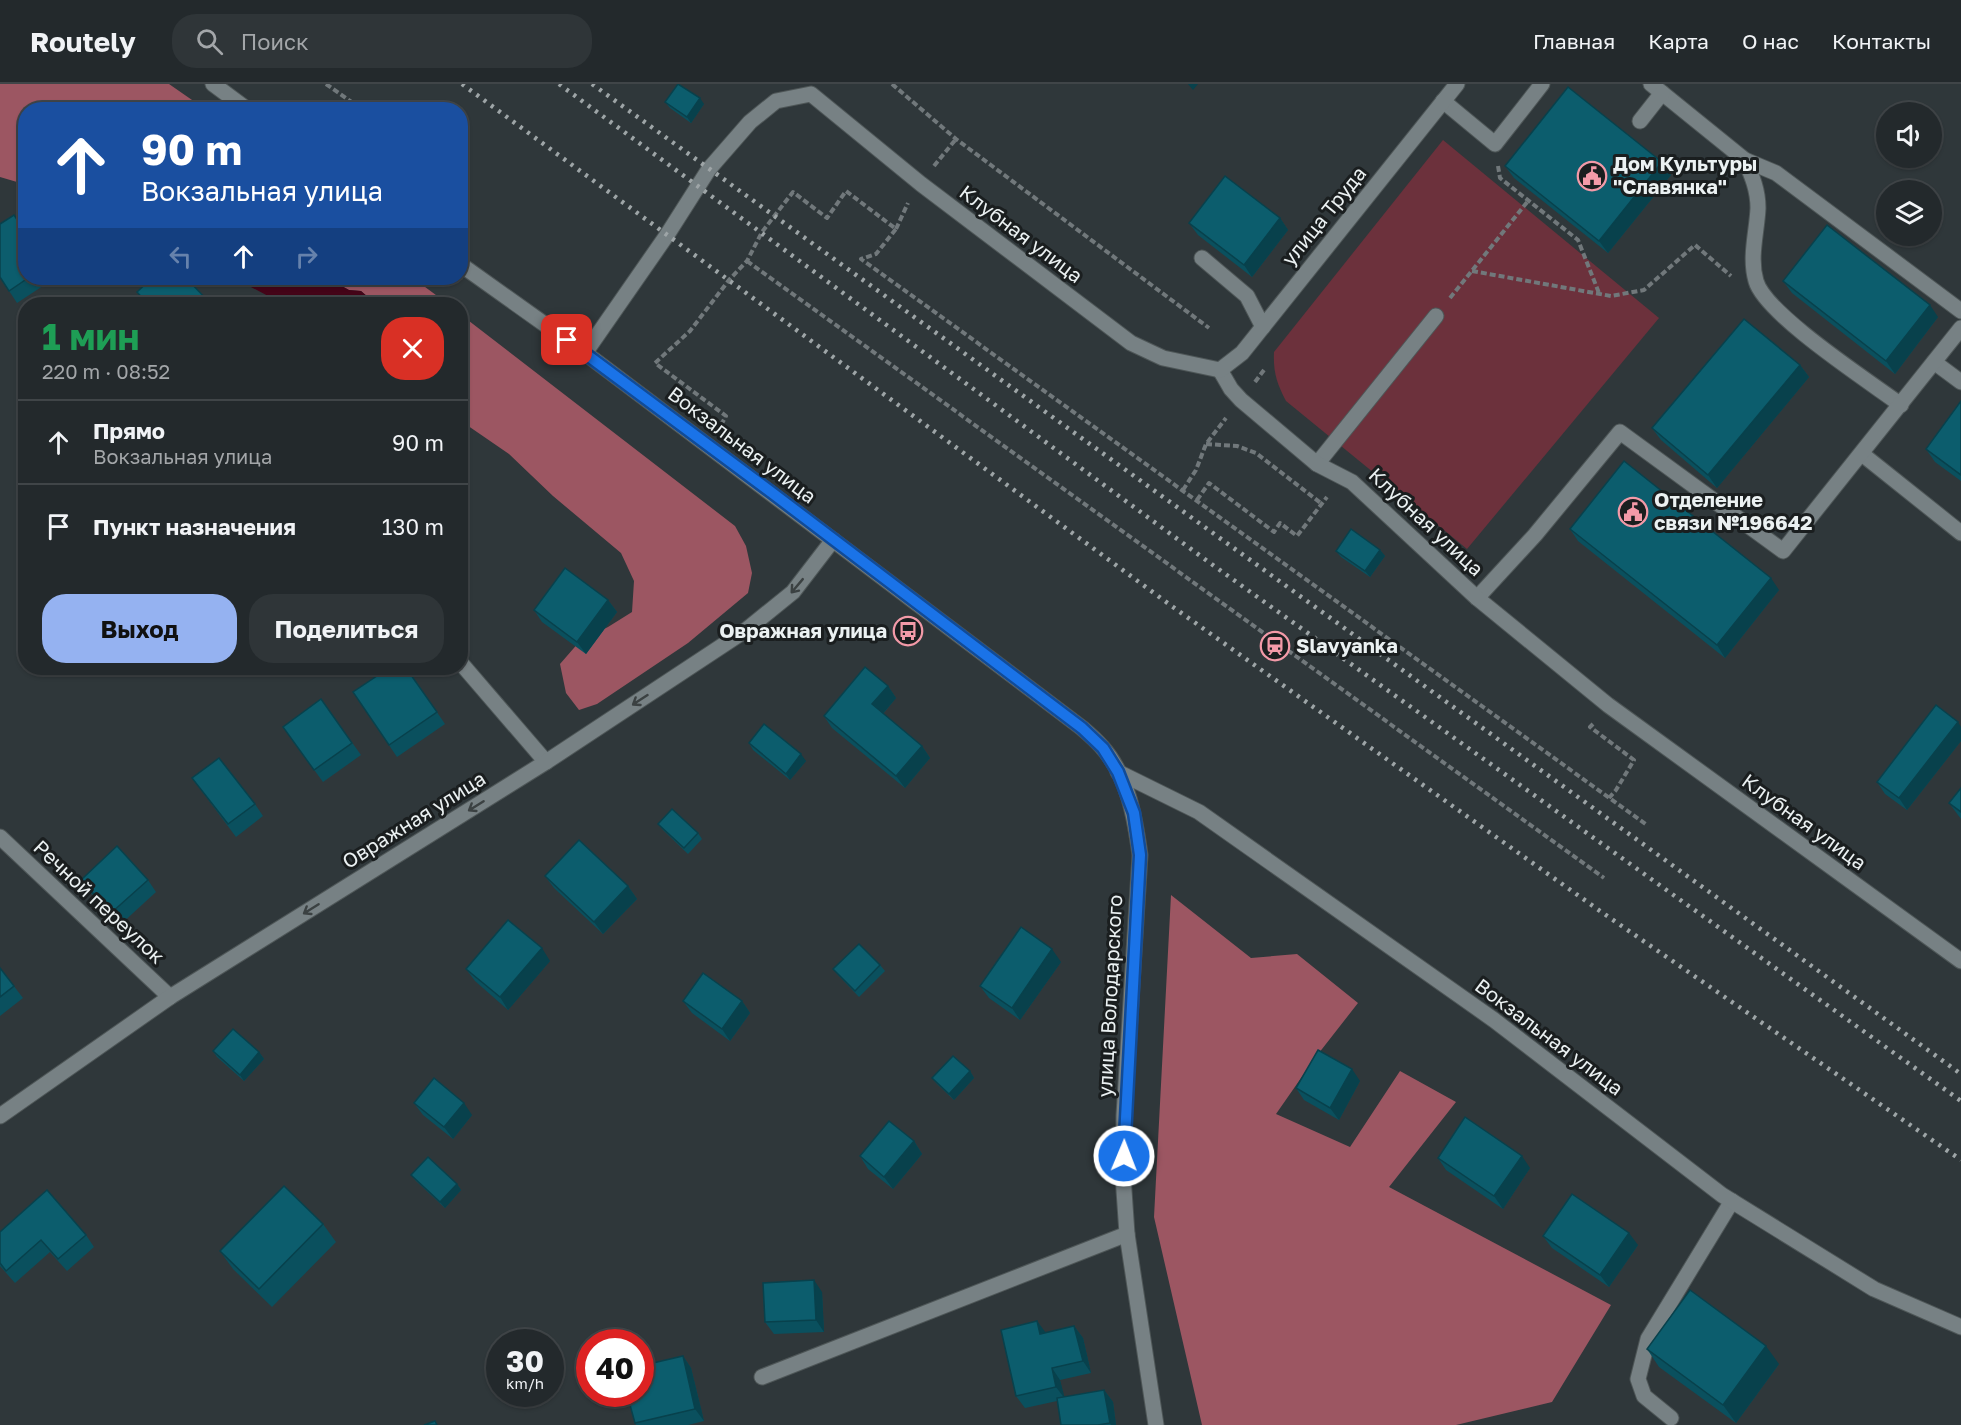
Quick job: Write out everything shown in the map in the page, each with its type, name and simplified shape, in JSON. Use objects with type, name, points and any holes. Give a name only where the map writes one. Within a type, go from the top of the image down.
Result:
[{"type":"street","points":[[213,84],[237,102]]},
{"type":"street","name":"улица Труда","points":[[1220,370],[1242,353],[1457,84]]},
{"type":"street","points":[[1443,101],[1495,144],[1542,84]]},
{"type":"street","points":[[585,353],[667,235],[709,169],[750,122],[776,101],[811,89]]},
{"type":"street","name":"Клубная улица","points":[[811,89],[921,184],[1131,343],[1163,358],[1220,370],[1241,400],[1317,464],[1352,482],[1478,598],[1608,705],[1960,957]]},
{"type":"street","points":[[1640,121],[1656,89],[1745,160],[1776,173],[1961,311]]},
{"type":"street","points":[[1745,160],[1755,184],[1758,207],[1753,256],[1756,282],[1767,301],[1784,318],[1900,405]]},
{"type":"street","points":[[1202,258],[1246,296],[1263,327]]},
{"type":"street","name":"Вокзальная улица","points":[[468,270],[585,353],[1082,728]]},
{"type":"street","points":[[1317,464],[1436,316]]},
{"type":"street","points":[[1478,598],[1535,535],[1620,432],[1783,551],[1961,328]]},
{"type":"street","points":[[1934,362],[1961,382]]},
{"type":"street","points":[[1862,454],[1961,533]]},
{"type":"street","name":"Овражная улица","points":[[0,1116],[170,997],[546,762],[746,630],[793,592],[833,540]]},
{"type":"street","points":[[468,671],[546,762]]},
{"type":"street","name":"улица Володарского","points":[[1082,728],[1103,748],[1118,772],[1134,813],[1140,855],[1124,1115],[1123,1176],[1127,1233],[1156,1425]]},
{"type":"street","name":"Вокзальная улица","points":[[1118,772],[1199,812],[1494,1020],[1732,1201],[1874,1289],[1961,1327]]},
{"type":"street","name":"Речной переулок","points":[[0,837],[170,997]]},
{"type":"street","points":[[1671,1418],[1644,1396],[1638,1379],[1648,1340],[1732,1201]]},
{"type":"street","points":[[762,1377],[1127,1233]]},
{"type":"path","points":[[326,84],[352,102]]},
{"type":"path","points":[[892,84],[956,139],[1209,328]]},
{"type":"path","points":[[932,169],[956,139]]},
{"type":"path","points":[[1495,144],[1500,178],[1578,240],[1599,293]]},
{"type":"path","points":[[707,445],[726,416],[655,363],[690,331],[729,280],[747,261],[762,232],[793,192],[827,218],[846,191],[896,229]]},
{"type":"path","points":[[912,195],[896,229],[876,254],[861,259],[1647,825]]},
{"type":"path","points":[[1436,316],[1528,201]]},
{"type":"path","points":[[1472,271],[1611,296],[1644,290],[1695,245],[1738,283],[1756,282]]},
{"type":"path","points":[[747,261],[1604,878]]},
{"type":"path","points":[[1206,444],[1237,446],[1257,453],[1322,504]]},
{"type":"path","points":[[1183,490],[1196,470]]},
{"type":"path","points":[[1197,500],[1209,483],[1274,532],[1280,523],[1297,536],[1328,497]]},
{"type":"path","points":[[1609,798],[1625,773]]},
{"type":"shaded area","points":[[0,84],[169,84],[195,102],[18,102],[18,184],[0,177]]},
{"type":"shaded area","points":[[1443,140],[1659,318],[1467,549],[1286,401],[1274,366],[1274,352]]},
{"type":"shaded area","points":[[340,285],[422,285],[439,297],[368,297],[361,291],[349,290]]},
{"type":"shaded area","points":[[340,285],[349,290],[361,291],[368,297],[270,297],[249,286]]},
{"type":"shaded area","points":[[468,320],[735,526],[746,546],[752,573],[748,593],[688,643],[597,704],[579,710],[566,693],[560,664],[580,641],[632,612],[634,581],[621,553],[553,496],[509,454],[468,426]]},
{"type":"shaded area","points":[[1171,895],[1251,958],[1297,954],[1358,1003],[1315,1058],[1276,1114],[1350,1147],[1400,1071],[1456,1102],[1389,1187],[1611,1305],[1552,1402],[1456,1425],[1202,1425],[1154,1217]]},
{"type":"building","points":[[678,84],[700,98],[687,117],[665,102]]},
{"type":"building","name":"Дом Культуры \"Славянка\"","points":[[1568,87],[1662,162],[1599,241],[1505,166]]},
{"type":"building","points":[[1225,176],[1280,218],[1244,265],[1189,223]]},
{"type":"building","points":[[14,215],[18,221],[18,285],[9,291],[0,277],[0,224]]},
{"type":"building","points":[[1827,225],[1930,305],[1886,361],[1783,281]]},
{"type":"building","points":[[144,285],[193,285],[204,297],[142,297],[137,292]]},
{"type":"building","points":[[1744,319],[1800,365],[1708,475],[1652,428]]},
{"type":"building","points":[[1961,401],[1961,475],[1926,449]]},
{"type":"building","points":[[1624,461],[1771,578],[1717,645],[1570,529]]},
{"type":"building","points":[[1351,529],[1380,550],[1365,571],[1336,551]]},
{"type":"building","points":[[565,568],[608,600],[577,642],[534,610]]},
{"type":"building","points":[[865,667],[888,686],[872,704],[922,746],[896,776],[824,716]]},
{"type":"building","points":[[378,675],[411,675],[437,712],[389,745],[353,692]]},
{"type":"building","points":[[321,699],[352,743],[314,770],[283,727]]},
{"type":"building","points":[[1936,705],[1958,722],[1899,798],[1877,782]]},
{"type":"building","points":[[764,724],[801,754],[786,774],[749,743]]},
{"type":"building","points":[[219,758],[255,804],[228,824],[192,778]]},
{"type":"building","points":[[1961,788],[1961,812],[1949,803]]},
{"type":"building","points":[[672,809],[698,833],[684,848],[658,824]]},
{"type":"building","points":[[579,840],[628,886],[594,922],[545,876]]},
{"type":"building","points":[[117,846],[148,880],[111,913],[81,880]]},
{"type":"building","points":[[508,920],[542,948],[500,997],[466,969]]},
{"type":"building","points":[[1021,927],[1052,949],[1012,1008],[980,986]]},
{"type":"building","points":[[859,944],[880,965],[855,991],[833,969]]},
{"type":"building","points":[[0,968],[14,986],[0,997]]},
{"type":"building","points":[[703,973],[742,1001],[722,1029],[683,1001]]},
{"type":"building","points":[[233,1029],[259,1052],[240,1075],[213,1051]]},
{"type":"building","points":[[1318,1050],[1352,1069],[1330,1108],[1296,1088]]},
{"type":"building","points":[[953,1056],[970,1071],[949,1094],[932,1078]]},
{"type":"building","points":[[434,1078],[464,1103],[444,1127],[414,1103]]},
{"type":"building","points":[[1465,1117],[1522,1156],[1494,1196],[1438,1158]]},
{"type":"building","points":[[889,1121],[914,1141],[884,1177],[860,1156]]},
{"type":"building","points":[[428,1157],[457,1184],[440,1202],[411,1175]]},
{"type":"building","points":[[284,1186],[323,1224],[259,1289],[220,1251]]},
{"type":"building","points":[[47,1190],[86,1235],[58,1259],[41,1240],[6,1271],[0,1263],[0,1232]]},
{"type":"building","points":[[1572,1194],[1629,1233],[1600,1275],[1543,1236]]},
{"type":"building","points":[[814,1280],[816,1320],[765,1322],[763,1283]]},
{"type":"building","points":[[1690,1290],[1766,1346],[1723,1405],[1647,1349]]},
{"type":"building","points":[[1037,1321],[1040,1334],[1074,1326],[1083,1361],[1052,1368],[1056,1387],[1016,1396],[1001,1330]]},
{"type":"building","points":[[683,1356],[695,1409],[635,1423],[631,1407],[654,1407],[654,1363]]},
{"type":"building","points":[[1104,1390],[1110,1423],[1061,1425],[1057,1398]]},
{"type":"building","points":[[435,1421],[437,1425],[424,1425]]},
{"type":"railway","points":[[462,84],[1173,607],[1600,911],[1961,1160]]},
{"type":"railway","points":[[559,84],[1210,563],[1961,1101]]},
{"type":"railway","points":[[592,84],[1961,1074]]},
{"type":"place","name":"Дом Культуры \"Славянка\"","points":[[1592,176]]},
{"type":"place","name":"Отделение связи №196642","points":[[1633,512]]},
{"type":"place","name":"Овражная улица","points":[[908,631]]},
{"type":"place","name":"Slavyanka","points":[[1275,646]]},
{"type":"route","points":[[567,340],[960,634],[1082,728],[1103,748],[1118,772],[1134,813],[1140,855],[1124,1115],[1124,1156]]}]
